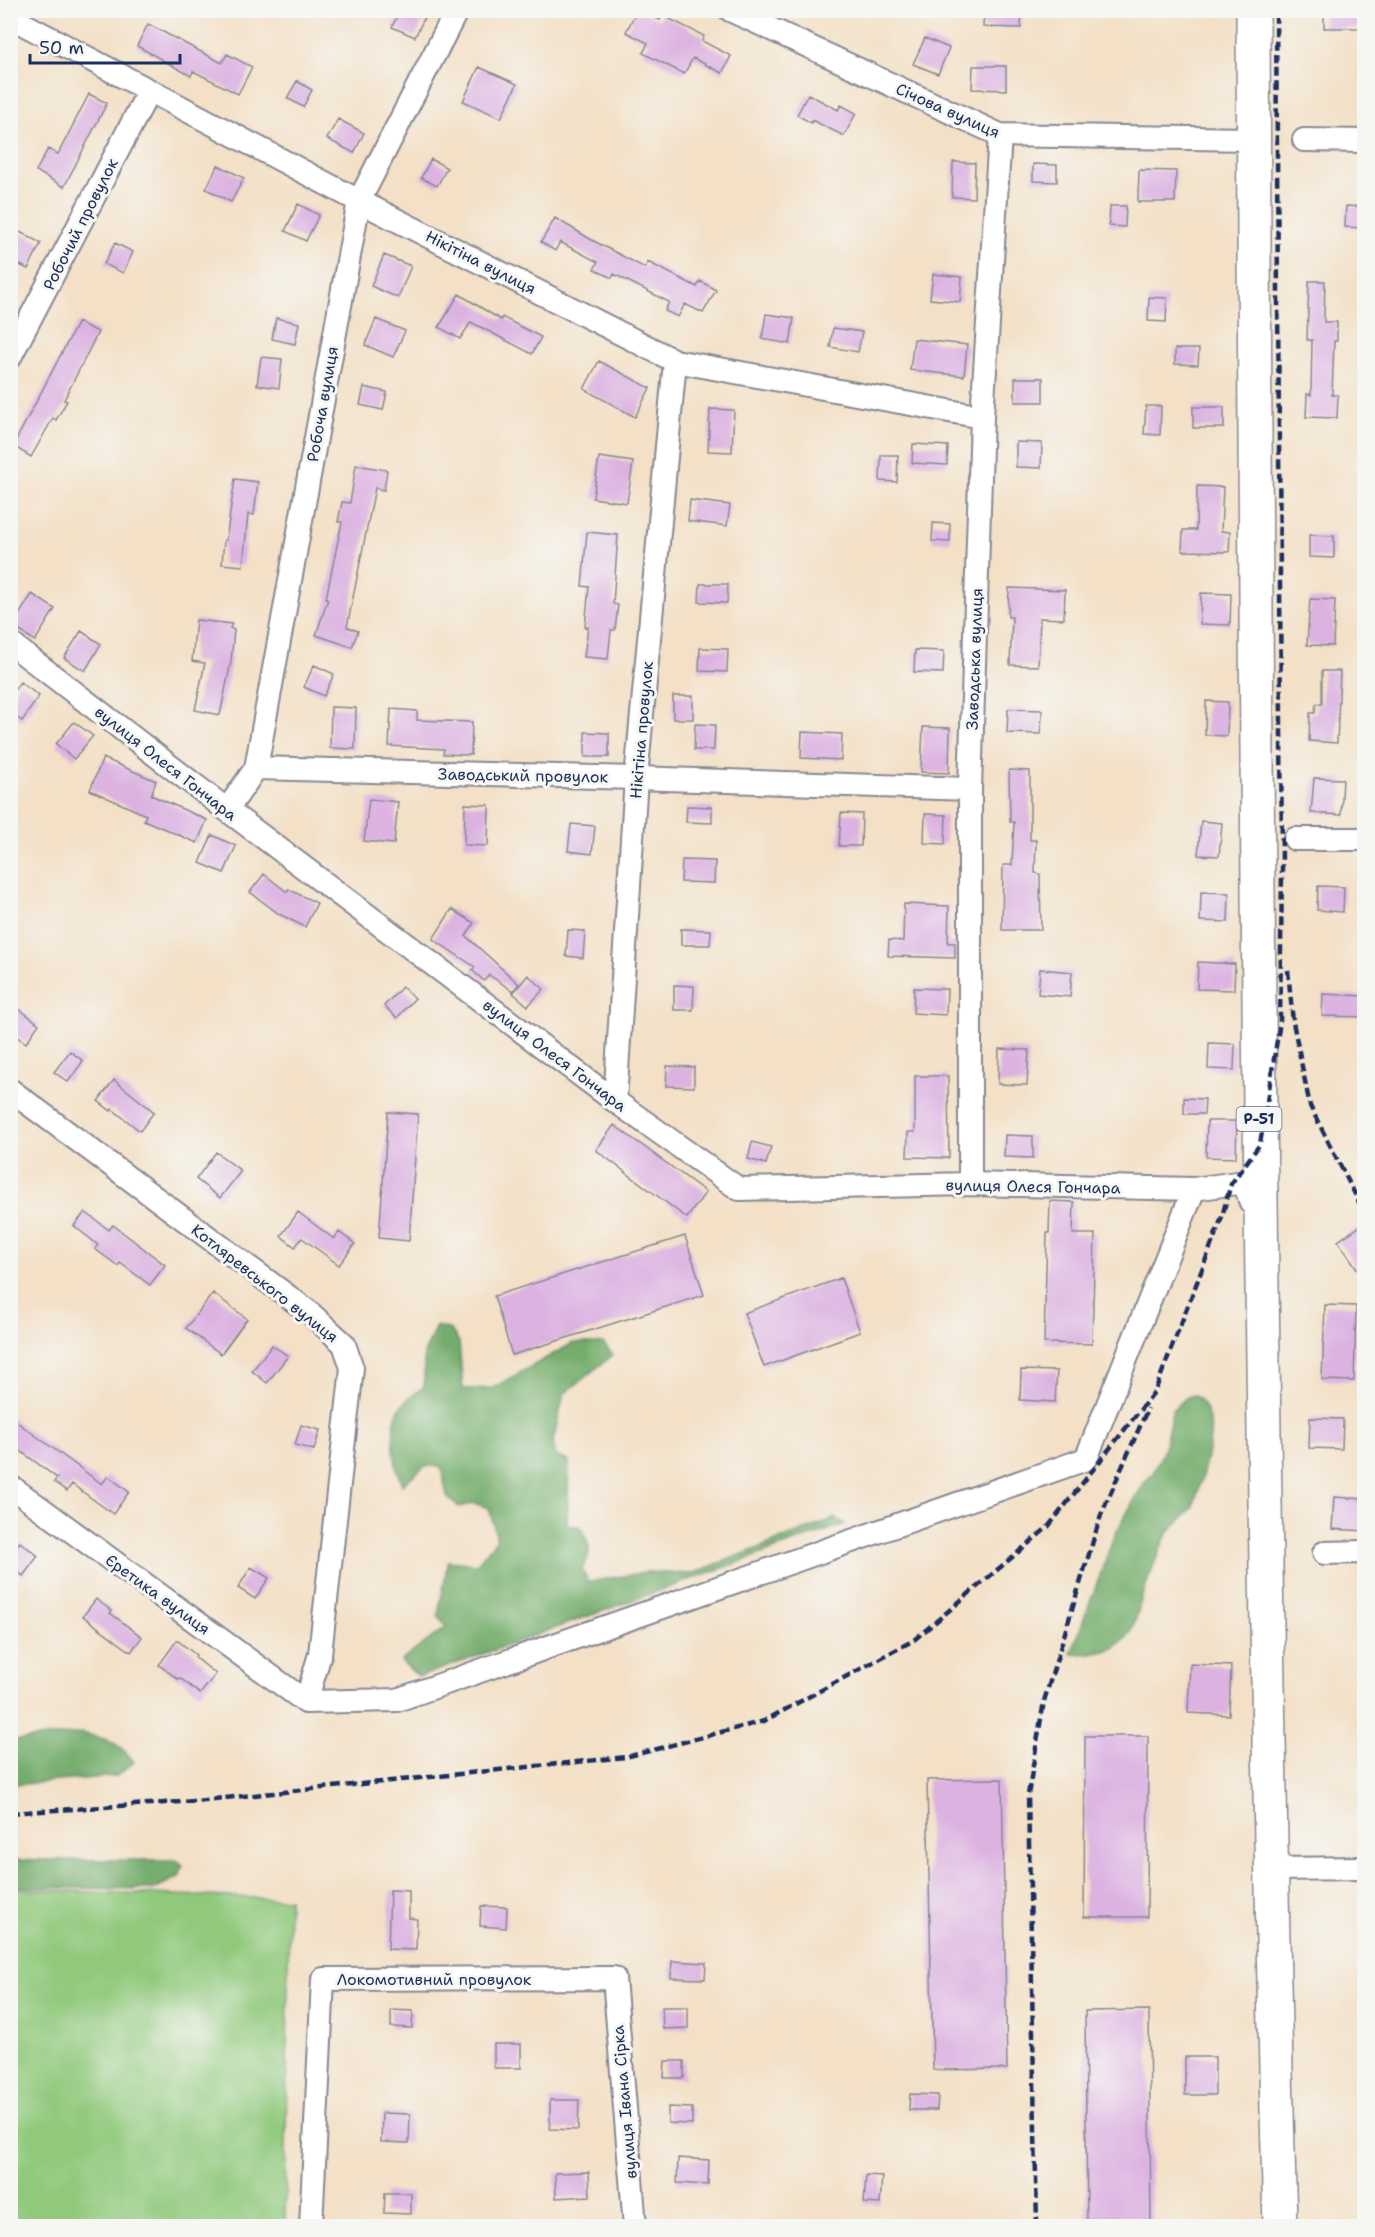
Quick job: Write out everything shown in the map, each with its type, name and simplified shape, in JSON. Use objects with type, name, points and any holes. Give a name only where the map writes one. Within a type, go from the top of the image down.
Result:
[{"type":"main road","name":"Р-51","points":[[1253,10],[1259,1109],[1270,1869],[1280,2226]]},
{"type":"street","name":"Робоча вулиця","points":[[227,810],[256,768],[359,201],[457,10]]},
{"type":"street","name":"Січова вулиця","points":[[730,10],[1000,135],[1254,139]]},
{"type":"street","name":"Нікітіна вулиця","points":[[10,17],[359,201],[675,361],[982,417]]},
{"type":"street","name":"Робочий провулок","points":[[10,357],[149,91]]},
{"type":"street","name":"Заводська вулиця","points":[[970,1184],[970,789],[982,417],[1000,135]]},
{"type":"street","points":[[1304,140],[1365,141]]},
{"type":"street","name":"Нікітіна провулок","points":[[615,1101],[636,778],[675,361]]},
{"type":"street","name":"вулиця Олеся Гончара","points":[[10,643],[227,810],[615,1101],[739,1189],[970,1184],[1194,1189],[1244,1182],[1251,1203]]},
{"type":"street","name":"Заводський провулок","points":[[256,768],[970,789]]},
{"type":"street","points":[[1295,839],[1365,839]]},
{"type":"street","name":"Котляревського вулиця","points":[[10,1090],[309,1312],[344,1344],[352,1368],[320,1654],[306,1702]]},
{"type":"street","points":[[306,1702],[397,1700],[1086,1459],[1194,1189]]},
{"type":"street","name":"Єретика вулиця","points":[[10,1485],[306,1702]]},
{"type":"street","points":[[1324,1553],[1365,1552]]},
{"type":"street","points":[[1270,1869],[1365,1868]]},
{"type":"street","name":"Локомотивний провулок","points":[[311,2226],[323,1979],[614,1978]]},
{"type":"street","name":"вулиця Івана Сірка","points":[[614,1978],[635,2226]]},
{"type":"green space","points":[[436,1326],[451,1330],[459,1342],[463,1389],[493,1388],[573,1343],[603,1343],[613,1355],[564,1394],[553,1441],[556,1456],[569,1461],[567,1525],[581,1527],[586,1539],[589,1553],[582,1569],[588,1582],[647,1572],[691,1574],[836,1518],[845,1524],[419,1677],[401,1661],[446,1627],[438,1615],[448,1561],[477,1564],[497,1539],[489,1508],[474,1503],[459,1507],[447,1496],[441,1466],[425,1466],[402,1485],[399,1476],[394,1443],[395,1421],[403,1404],[424,1386],[424,1354]]},
{"type":"green space","points":[[1193,1395],[1205,1408],[1210,1432],[1204,1468],[1194,1503],[1164,1540],[1144,1591],[1135,1622],[1126,1638],[1108,1650],[1071,1654],[1115,1534],[1143,1485],[1153,1473],[1163,1452],[1173,1409]]},
{"type":"green space","points":[[81,1733],[117,1745],[134,1762],[117,1776],[11,1785],[11,1741]]},
{"type":"green space","points":[[11,1860],[176,1860],[183,1865],[179,1877],[154,1889],[11,1887]]},
{"type":"green space","points":[[11,1889],[289,1899],[285,2226],[11,2226]]},
{"type":"building","points":[[400,10],[428,10],[415,37],[392,27]]},
{"type":"building","points":[[637,10],[660,20],[662,15],[704,36],[702,41],[731,56],[722,73],[693,58],[684,74],[643,53],[648,43],[626,32]]},
{"type":"building","points":[[984,10],[1022,10],[1021,28],[983,27]]},
{"type":"building","points":[[1324,10],[1365,10],[1365,28],[1324,28]]},
{"type":"building","points":[[148,24],[222,63],[227,54],[252,67],[238,94],[193,71],[191,76],[137,46]]},
{"type":"building","points":[[925,38],[949,48],[938,74],[913,64]]},
{"type":"building","points":[[973,66],[1006,66],[1006,90],[972,89]]},
{"type":"building","points":[[479,67],[517,84],[501,118],[463,101]]},
{"type":"building","points":[[297,81],[312,90],[303,107],[287,98]]},
{"type":"building","points":[[89,94],[107,103],[64,187],[36,171],[48,149],[58,154]]},
{"type":"building","points":[[808,94],[838,110],[841,105],[856,113],[844,136],[797,115]]},
{"type":"building","points":[[338,119],[364,133],[354,153],[327,139]]},
{"type":"building","points":[[431,159],[447,168],[437,186],[421,178]]},
{"type":"building","points":[[953,162],[975,163],[974,198],[952,197]]},
{"type":"building","points":[[1033,164],[1057,165],[1057,182],[1033,181]]},
{"type":"building","points":[[218,165],[244,178],[231,202],[206,189]]},
{"type":"building","points":[[1139,170],[1176,171],[1175,202],[1138,202]]},
{"type":"building","points":[[298,204],[319,215],[306,241],[285,231]]},
{"type":"building","points":[[1110,206],[1126,206],[1125,227],[1109,226]]},
{"type":"building","points":[[1346,206],[1365,207],[1365,228],[1345,227]]},
{"type":"building","points":[[555,218],[645,268],[648,262],[697,287],[700,281],[716,290],[703,313],[685,304],[678,317],[665,311],[669,302],[614,274],[612,278],[594,269],[598,262],[560,242],[555,251],[541,242]]},
{"type":"building","points":[[10,227],[41,243],[28,269],[10,260]]},
{"type":"building","points":[[115,243],[133,252],[123,273],[104,264]]},
{"type":"building","points":[[384,255],[411,266],[398,298],[371,286]]},
{"type":"building","points":[[933,274],[962,277],[960,302],[930,299]]},
{"type":"building","points":[[1309,281],[1325,281],[1324,322],[1337,322],[1332,395],[1338,395],[1337,418],[1306,417],[1307,394],[1311,395],[1312,340],[1307,340]]},
{"type":"building","points":[[459,294],[501,320],[502,317],[541,337],[532,354],[471,322],[460,339],[439,327]]},
{"type":"building","points":[[1149,297],[1167,298],[1166,322],[1148,321]]},
{"type":"building","points":[[766,314],[794,318],[790,344],[762,339]]},
{"type":"building","points":[[276,318],[299,323],[295,344],[272,339]]},
{"type":"building","points":[[376,319],[405,331],[393,357],[365,345]]},
{"type":"building","points":[[78,322],[98,332],[64,400],[67,401],[56,420],[53,418],[31,457],[13,446]]},
{"type":"building","points":[[833,328],[862,332],[858,352],[830,347]]},
{"type":"building","points":[[914,339],[967,345],[964,376],[910,370]]},
{"type":"building","points":[[1175,349],[1199,349],[1198,365],[1175,364]]},
{"type":"building","points":[[261,357],[282,359],[279,388],[257,385]]},
{"type":"building","points":[[599,361],[650,388],[635,417],[584,389]]},
{"type":"building","points":[[1015,378],[1043,378],[1043,402],[1015,402]]},
{"type":"building","points":[[364,387],[387,392],[383,410],[360,405]]},
{"type":"building","points":[[1146,406],[1161,406],[1160,435],[1144,434]]},
{"type":"building","points":[[1193,407],[1224,407],[1224,428],[1193,428]]},
{"type":"building","points":[[710,409],[734,410],[732,452],[708,451]]},
{"type":"building","points":[[1016,442],[1042,443],[1041,468],[1016,467]]},
{"type":"building","points":[[913,444],[948,446],[947,465],[912,463]]},
{"type":"building","points":[[881,455],[898,455],[897,482],[880,481]]},
{"type":"building","points":[[599,457],[633,462],[627,503],[593,498]]},
{"type":"building","points":[[356,465],[387,470],[384,490],[375,488],[347,627],[358,631],[352,647],[316,635],[328,599],[326,598],[342,522],[338,522],[342,502],[350,503]]},
{"type":"building","points":[[235,479],[258,482],[254,515],[248,514],[243,566],[222,564]]},
{"type":"building","points":[[1197,486],[1223,487],[1221,531],[1230,532],[1229,552],[1182,551],[1183,530],[1196,530]]},
{"type":"building","points":[[690,500],[730,505],[727,526],[688,521]]},
{"type":"building","points":[[933,523],[950,524],[950,542],[932,541]]},
{"type":"building","points":[[587,532],[618,535],[613,604],[618,605],[615,630],[611,630],[608,659],[584,657],[588,627],[585,627],[589,587],[582,586]]},
{"type":"building","points":[[1309,535],[1334,536],[1334,558],[1309,557]]},
{"type":"building","points":[[700,584],[728,584],[727,603],[699,602]]},
{"type":"building","points":[[1009,588],[1065,590],[1064,619],[1040,618],[1038,666],[1010,665],[1012,617],[1008,617]]},
{"type":"building","points":[[1201,593],[1231,594],[1230,625],[1200,624]]},
{"type":"building","points":[[32,594],[55,609],[35,641],[12,626]]},
{"type":"building","points":[[1310,599],[1335,600],[1333,646],[1307,645]]},
{"type":"building","points":[[196,620],[232,624],[230,628],[234,630],[231,662],[220,715],[195,710],[205,663],[192,661]]},
{"type":"building","points":[[81,631],[101,644],[85,671],[64,658]]},
{"type":"building","points":[[700,648],[728,649],[727,672],[699,671]]},
{"type":"building","points":[[915,650],[944,651],[943,673],[914,672]]},
{"type":"building","points":[[314,665],[334,674],[324,696],[304,687]]},
{"type":"building","points":[[1322,671],[1340,671],[1337,743],[1309,741],[1310,713],[1315,713],[1316,704],[1322,704]]},
{"type":"building","points":[[20,682],[39,696],[22,721],[10,713],[10,696]]},
{"type":"building","points":[[673,696],[693,696],[693,719],[673,719]]},
{"type":"building","points":[[1206,701],[1228,702],[1227,736],[1205,735]]},
{"type":"building","points":[[331,707],[356,708],[355,749],[330,748]]},
{"type":"building","points":[[391,709],[417,711],[417,720],[472,722],[471,755],[443,754],[444,749],[389,746]]},
{"type":"building","points":[[1008,709],[1042,710],[1041,734],[1007,733]]},
{"type":"building","points":[[74,722],[93,736],[74,759],[56,744]]},
{"type":"building","points":[[695,724],[715,725],[714,750],[694,750]]},
{"type":"building","points":[[923,727],[950,728],[949,773],[921,772]]},
{"type":"building","points":[[585,732],[609,733],[609,757],[585,757]]},
{"type":"building","points":[[802,732],[842,734],[841,760],[801,758]]},
{"type":"building","points":[[103,758],[156,781],[151,795],[207,820],[197,843],[144,820],[146,815],[90,790]]},
{"type":"building","points":[[1009,770],[1030,771],[1030,840],[1036,840],[1035,873],[1040,874],[1041,930],[1002,930],[1003,865],[1012,865],[1014,822],[1010,822]]},
{"type":"building","points":[[1314,778],[1343,779],[1341,815],[1311,813]]},
{"type":"building","points":[[369,799],[398,802],[394,844],[364,841]]},
{"type":"building","points":[[465,804],[489,805],[488,846],[464,845]]},
{"type":"building","points":[[687,806],[712,807],[712,823],[686,822]]},
{"type":"building","points":[[841,813],[862,814],[861,846],[839,846]]},
{"type":"building","points":[[925,814],[946,815],[945,844],[924,843]]},
{"type":"building","points":[[1201,821],[1222,823],[1219,856],[1198,855]]},
{"type":"building","points":[[571,824],[595,826],[592,854],[568,851]]},
{"type":"building","points":[[212,835],[236,846],[224,873],[200,863]]},
{"type":"building","points":[[682,860],[715,861],[714,883],[681,882]]},
{"type":"building","points":[[264,874],[287,892],[288,889],[317,903],[305,927],[279,914],[250,892]]},
{"type":"building","points":[[1318,886],[1344,887],[1343,912],[1317,910]]},
{"type":"building","points":[[1201,892],[1229,893],[1228,922],[1200,921]]},
{"type":"building","points":[[904,904],[949,906],[948,943],[955,943],[955,958],[888,956],[889,940],[903,941]]},
{"type":"building","points":[[452,909],[474,923],[466,936],[519,984],[513,991],[489,975],[484,981],[472,970],[475,967],[433,939]]},
{"type":"building","points":[[681,929],[711,930],[710,945],[681,945]]},
{"type":"building","points":[[568,930],[585,931],[583,958],[566,956]]},
{"type":"building","points":[[1198,962],[1235,964],[1234,990],[1197,989]]},
{"type":"building","points":[[1040,969],[1072,972],[1070,997],[1038,994]]},
{"type":"building","points":[[528,975],[544,989],[528,1006],[513,993]]},
{"type":"building","points":[[674,985],[694,986],[693,1010],[674,1010]]},
{"type":"building","points":[[402,987],[415,998],[397,1018],[384,1006]]},
{"type":"building","points":[[914,988],[947,989],[946,1015],[913,1013]]},
{"type":"building","points":[[1323,994],[1365,996],[1365,1017],[1322,1016]]},
{"type":"building","points":[[10,1002],[39,1024],[26,1043],[10,1032]]},
{"type":"building","points":[[1209,1043],[1235,1044],[1234,1070],[1208,1069]]},
{"type":"building","points":[[999,1049],[1029,1050],[1027,1085],[998,1084]]},
{"type":"building","points":[[70,1051],[83,1061],[68,1082],[54,1072]]},
{"type":"building","points":[[667,1066],[694,1067],[694,1087],[666,1086]]},
{"type":"building","points":[[915,1076],[948,1076],[949,1158],[907,1157],[908,1132],[915,1132]]},
{"type":"building","points":[[114,1080],[154,1112],[140,1131],[98,1101]]},
{"type":"building","points":[[1184,1098],[1205,1099],[1204,1114],[1184,1114]]},
{"type":"building","points":[[388,1112],[418,1114],[409,1241],[379,1238]]},
{"type":"building","points":[[1207,1121],[1237,1121],[1236,1158],[1206,1157]]},
{"type":"building","points":[[614,1125],[706,1192],[687,1218],[596,1150]]},
{"type":"building","points":[[1005,1135],[1033,1136],[1033,1158],[1004,1157]]},
{"type":"building","points":[[752,1142],[771,1147],[766,1164],[748,1159]]},
{"type":"building","points":[[216,1152],[241,1171],[220,1198],[196,1179]]},
{"type":"building","points":[[1050,1201],[1074,1202],[1073,1234],[1095,1234],[1092,1344],[1044,1343]]},
{"type":"building","points":[[85,1212],[109,1230],[113,1225],[165,1265],[150,1285],[120,1263],[118,1266],[95,1249],[98,1245],[74,1226]]},
{"type":"building","points":[[298,1212],[334,1239],[339,1232],[355,1244],[339,1265],[302,1238],[295,1247],[281,1236]]},
{"type":"building","points":[[1365,1223],[1365,1280],[1338,1241]]},
{"type":"building","points":[[685,1236],[704,1295],[512,1355],[494,1296]]},
{"type":"building","points":[[841,1278],[860,1332],[764,1367],[744,1313]]},
{"type":"building","points":[[213,1293],[247,1319],[221,1354],[186,1328]]},
{"type":"building","points":[[1325,1305],[1356,1306],[1354,1381],[1322,1380]]},
{"type":"building","points":[[272,1345],[288,1356],[267,1383],[252,1371]]},
{"type":"building","points":[[1021,1370],[1057,1371],[1055,1402],[1020,1400]]},
{"type":"building","points":[[10,1417],[102,1484],[108,1476],[129,1492],[113,1514],[72,1484],[67,1491],[54,1482],[57,1478],[10,1443]]},
{"type":"building","points":[[1310,1418],[1343,1419],[1342,1449],[1309,1448]]},
{"type":"building","points":[[301,1425],[320,1430],[314,1450],[295,1445]]},
{"type":"building","points":[[1334,1497],[1365,1499],[1365,1531],[1332,1529]]},
{"type":"building","points":[[20,1542],[38,1556],[23,1576],[10,1566],[10,1554]]},
{"type":"building","points":[[251,1567],[269,1578],[255,1599],[238,1588]]},
{"type":"building","points":[[96,1599],[112,1611],[110,1613],[142,1637],[131,1652],[83,1616]]},
{"type":"building","points":[[177,1640],[216,1674],[200,1694],[159,1665]]},
{"type":"building","points":[[1190,1664],[1231,1666],[1229,1715],[1188,1713]]},
{"type":"building","points":[[1085,1736],[1148,1736],[1147,1917],[1084,1917]]},
{"type":"building","points":[[1002,1779],[1007,2069],[933,2070],[927,1780]]},
{"type":"building","points":[[390,1890],[409,1891],[409,1918],[417,1919],[416,1950],[388,1949]]},
{"type":"building","points":[[481,1906],[507,1907],[506,1928],[480,1926]]},
{"type":"building","points":[[672,1961],[706,1963],[705,1979],[671,1978]]},
{"type":"building","points":[[662,2007],[688,2007],[688,2028],[663,2029]]},
{"type":"building","points":[[391,2010],[413,2011],[412,2028],[391,2027]]},
{"type":"building","points":[[1149,2010],[1151,2226],[1087,2226],[1085,2011]]},
{"type":"building","points":[[494,2044],[521,2044],[521,2068],[494,2068]]},
{"type":"building","points":[[1185,2057],[1215,2057],[1215,2095],[1185,2095]]},
{"type":"building","points":[[665,2061],[684,2061],[684,2078],[664,2078]]},
{"type":"building","points":[[910,2094],[938,2095],[937,2110],[909,2110]]},
{"type":"building","points":[[550,2100],[579,2100],[578,2130],[550,2129]]},
{"type":"building","points":[[668,2107],[692,2108],[692,2124],[668,2123]]},
{"type":"building","points":[[382,2113],[410,2114],[409,2143],[381,2142]]},
{"type":"building","points":[[678,2158],[709,2160],[708,2185],[677,2183]]},
{"type":"building","points":[[589,2172],[590,2196],[556,2198],[555,2173]]},
{"type":"building","points":[[866,2175],[882,2176],[880,2204],[864,2203]]},
{"type":"building","points":[[385,2193],[411,2193],[411,2214],[384,2213]]},
{"type":"railway","points":[[10,1813],[195,1801],[626,1757],[764,1721],[914,1640],[1048,1527],[1155,1391],[1221,1220],[1231,1184],[1260,1144],[1280,1022],[1282,871],[1276,10]]},
{"type":"railway","points":[[1288,970],[1293,1022],[1310,1106],[1364,1212]]},
{"type":"railway","points":[[1037,2226],[1028,1795],[1044,1701],[1101,1515],[1148,1408]]}]
